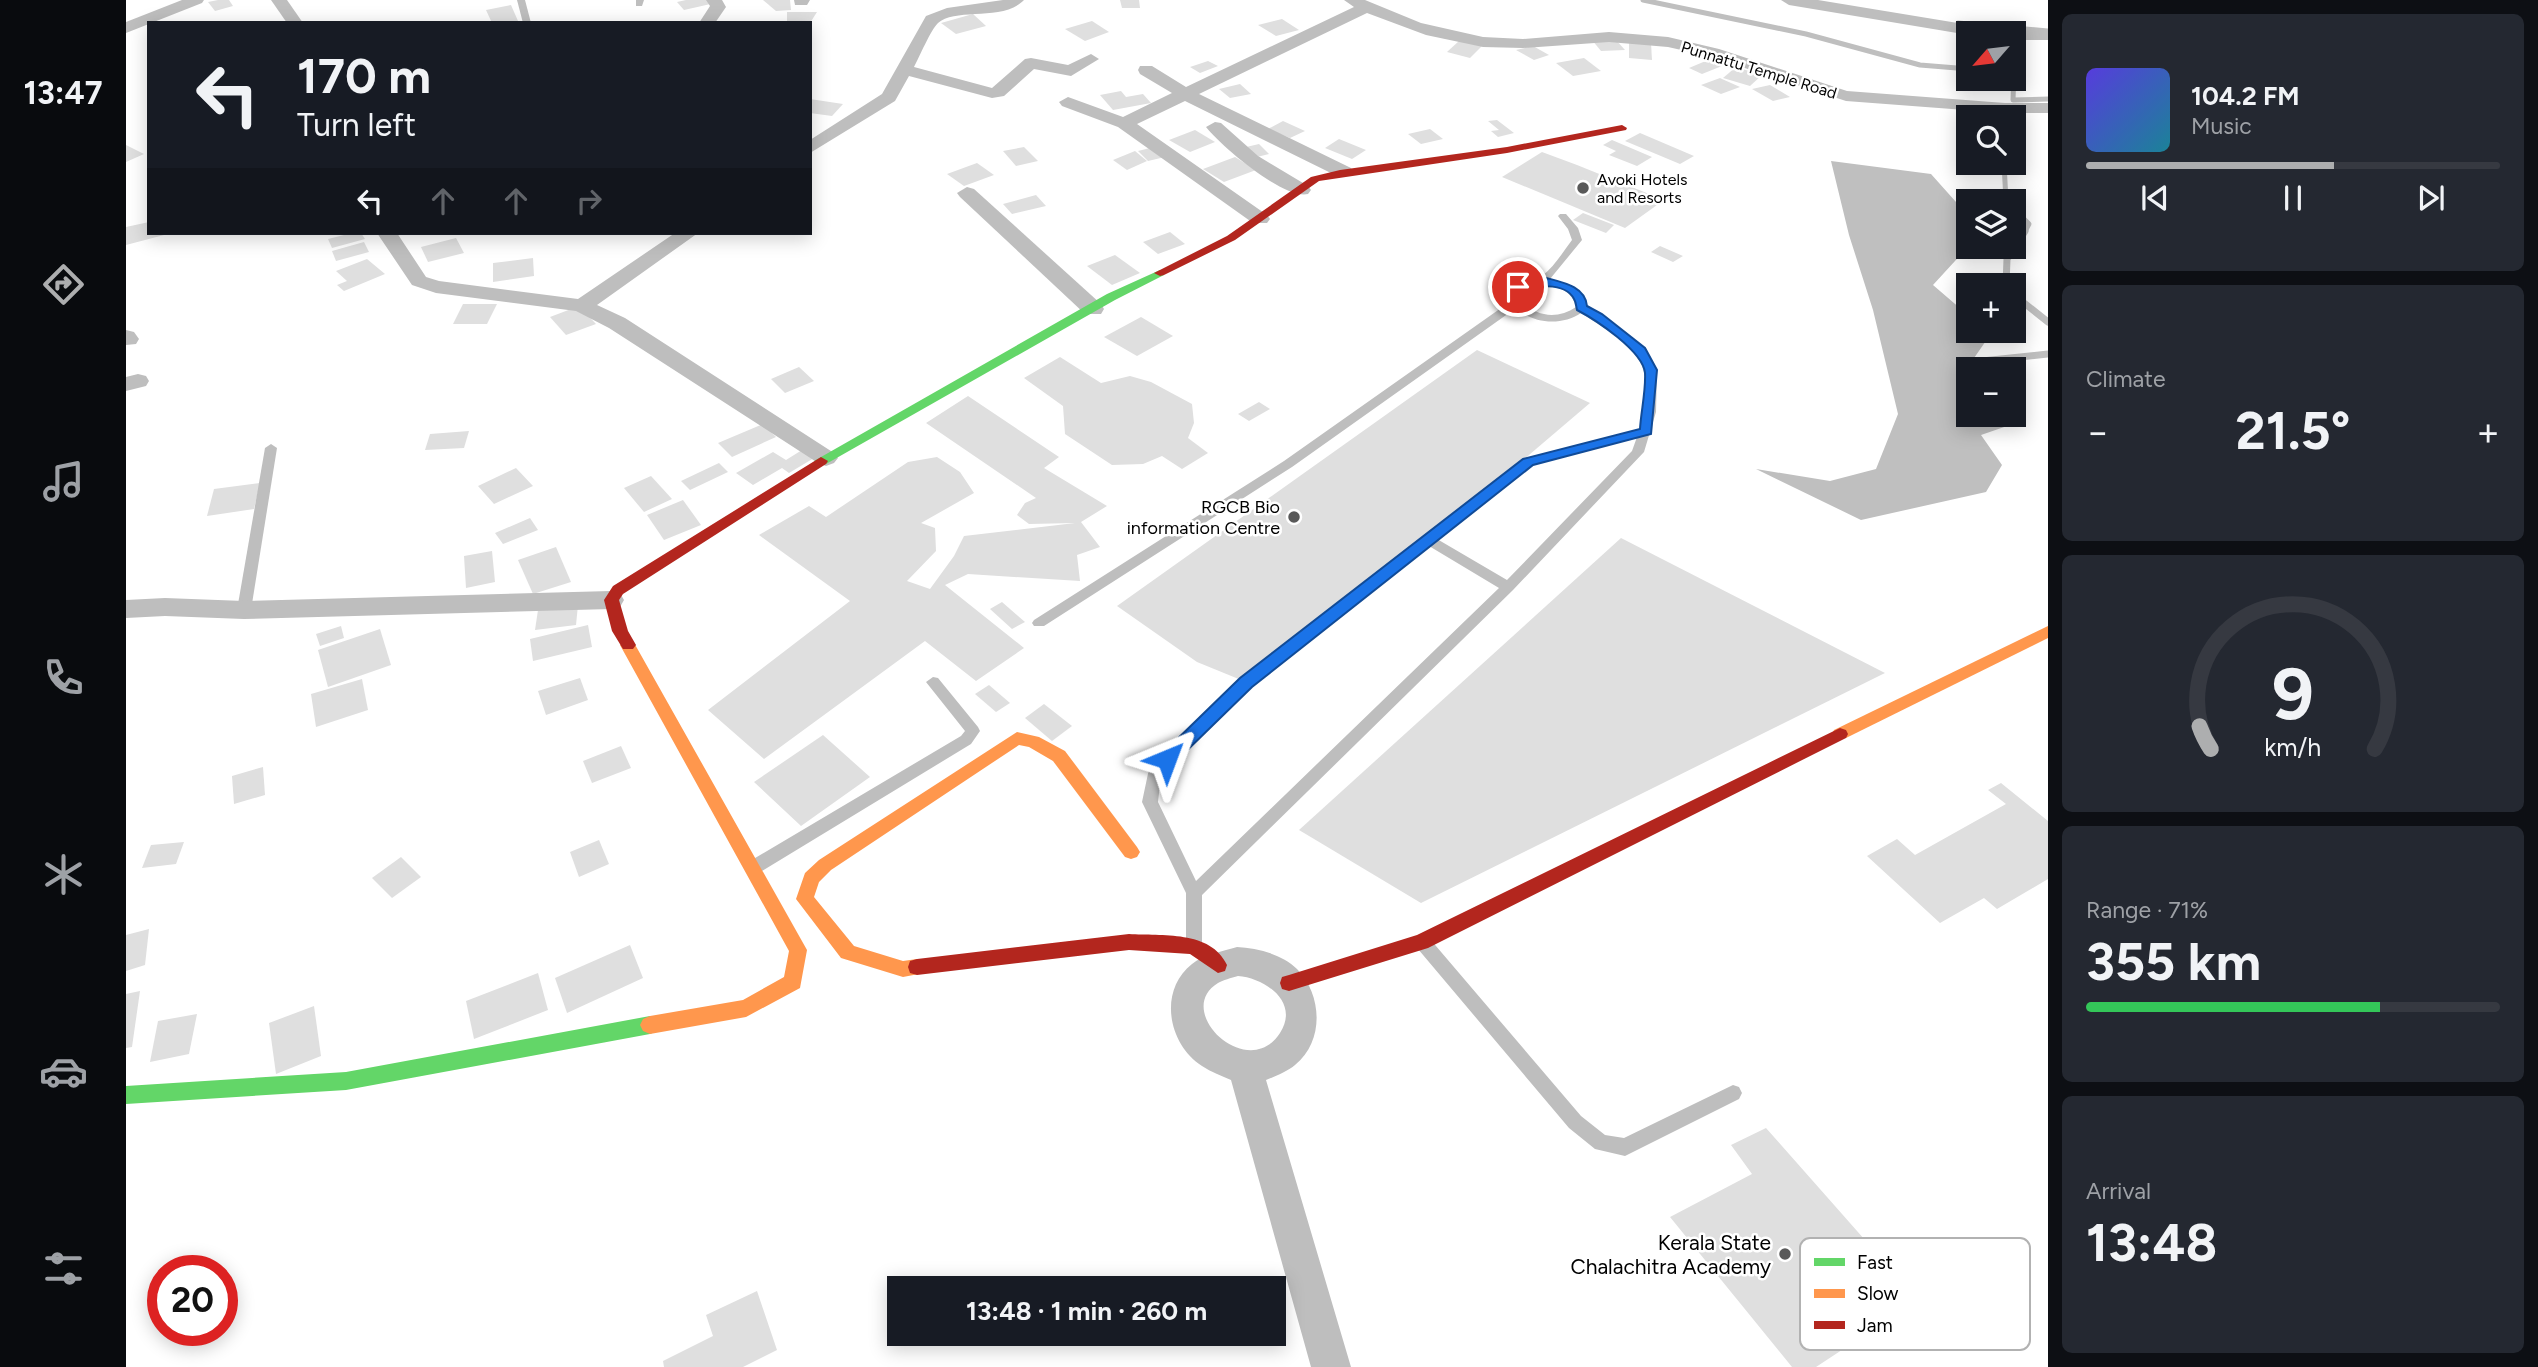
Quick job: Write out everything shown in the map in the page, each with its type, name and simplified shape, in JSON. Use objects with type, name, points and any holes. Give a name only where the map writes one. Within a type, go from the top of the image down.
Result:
[{"type":"street","points":[[126,28],[197,0]]},
{"type":"street","points":[[279,0],[294,21]]},
{"type":"street","points":[[708,21],[712,12],[719,7],[714,0]]},
{"type":"street","points":[[812,147],[889,97],[932,19],[947,13],[1000,7],[1016,0]]},
{"type":"street","points":[[1789,0],[1956,28]]},
{"type":"street","points":[[1124,123],[1359,4]]},
{"type":"street","name":"Punnattu Temple Road","points":[[1359,4],[1430,32],[1483,43],[1530,43],[1591,38],[1669,42],[1712,52],[1846,96],[2005,108],[2048,108]]},
{"type":"street","points":[[165,11],[182,21]]},
{"type":"street","points":[[2026,35],[2048,35]]},
{"type":"street","points":[[904,69],[992,93],[999,92],[1031,63],[1071,71],[1091,58]]},
{"type":"street","points":[[1146,70],[1185,94],[1344,172]]},
{"type":"street","points":[[1068,102],[1124,123],[1260,219]]},
{"type":"street","points":[[1215,127],[1251,160],[1301,190]]},
{"type":"street","points":[[611,600],[618,590],[826,458],[1111,297],[1231,238],[1315,179],[1344,172],[1507,150],[1622,128]]},
{"type":"street","points":[[967,193],[1093,309]]},
{"type":"street","points":[[388,235],[419,281],[436,287],[583,306],[617,323],[826,458]]},
{"type":"street","points":[[583,306],[685,235]]},
{"type":"street","points":[[126,609],[165,607],[244,610],[611,600]]},
{"type":"street","points":[[126,1095],[346,1081],[746,1009],[793,982],[798,950],[620,631],[611,600]]},
{"type":"street","points":[[1289,983],[1422,942],[2048,631]]},
{"type":"street","points":[[1131,852],[1059,756],[1033,741],[1017,738],[825,865],[811,878],[805,899],[848,951],[903,969],[1129,942],[1256,963],[1274,971],[1289,983],[1298,998],[1302,1014],[1301,1031],[1293,1045],[1280,1057],[1264,1065],[1245,1066],[1226,1062],[1208,1052],[1195,1037],[1187,1021],[1186,1003],[1192,986],[1202,973],[1206,955]]},
{"type":"street","points":[[1245,1066],[1331,1367]]},
{"type":"lane","points":[[521,0],[526,21]]},
{"type":"lane","points":[[1543,281],[1577,240],[1573,228],[1563,216]]},
{"type":"lane","points":[[1543,281],[1573,290],[1580,299],[1581,307],[1574,315],[1560,318],[1542,317],[1526,312],[1516,303],[1513,295],[1518,287],[1528,282],[1543,281]]},
{"type":"lane","points":[[1039,623],[1288,464],[1516,303]]},
{"type":"lane","points":[[1194,893],[1508,587],[1638,452],[1646,431],[1651,370],[1640,351],[1623,335],[1581,307]]},
{"type":"lane","points":[[1206,955],[1194,893],[1150,802],[1154,774],[1246,682],[1528,462],[1646,431]]},
{"type":"lane","points":[[244,610],[271,448]]},
{"type":"lane","points":[[1429,540],[1508,587]]},
{"type":"lane","points":[[754,867],[967,740],[973,731],[933,682]]},
{"type":"lane","points":[[1422,942],[1575,1122],[1601,1143],[1625,1146],[1733,1093]]},
{"type":"shaded area","points":[[1831,161],[1931,174],[1956,202],[1957,259],[1933,285],[1956,305],[1956,343],[1984,343],[1975,357],[1956,357],[1956,427],[2004,427],[1981,435],[2002,465],[1986,492],[1861,520],[1756,469],[1830,481],[1876,469],[1898,414],[1873,310],[1849,235]]},
{"type":"building","points":[[229,0],[233,6],[215,11],[208,2]]},
{"type":"building","points":[[712,0],[715,3],[684,10],[677,2]]},
{"type":"building","points":[[763,0],[790,0],[791,10],[776,11]]},
{"type":"building","points":[[1120,0],[1139,0],[1140,8],[1122,8]]},
{"type":"building","points":[[511,5],[518,21],[491,21],[486,10]]},
{"type":"building","points":[[787,12],[817,12],[811,21],[787,21]]},
{"type":"building","points":[[973,14],[986,26],[956,34],[941,23]]},
{"type":"building","points":[[1282,19],[1299,30],[1276,36],[1258,25]]},
{"type":"building","points":[[1092,21],[1109,32],[1085,41],[1065,29]]},
{"type":"building","points":[[1592,40],[1616,40],[1625,50],[1601,51]]},
{"type":"building","points":[[1629,40],[1651,43],[1652,60],[1629,58]]},
{"type":"building","points":[[1459,41],[1482,46],[1470,58],[1447,52]]},
{"type":"building","points":[[1533,46],[1549,55],[1534,60],[1516,50]]},
{"type":"building","points":[[1584,58],[1601,71],[1573,76],[1556,63]]},
{"type":"building","points":[[1708,60],[1722,66],[1702,74],[1689,68]]},
{"type":"building","points":[[1208,61],[1218,66],[1200,73],[1190,67]]},
{"type":"building","points":[[1736,67],[1762,75],[1750,86],[1723,78]]},
{"type":"building","points":[[1720,78],[1740,87],[1721,94],[1701,85]]},
{"type":"building","points":[[1240,84],[1251,94],[1230,98],[1219,89]]},
{"type":"building","points":[[1770,85],[1790,97],[1773,101],[1752,89]]},
{"type":"building","points":[[1121,91],[1126,97],[1143,94],[1151,103],[1113,110],[1100,95]]},
{"type":"building","points":[[812,99],[843,104],[832,116],[812,113]]},
{"type":"building","points":[[1497,120],[1514,133],[1498,137],[1491,131],[1499,130],[1488,121]]},
{"type":"building","points":[[1283,121],[1305,131],[1290,138],[1268,129]]},
{"type":"building","points":[[1430,129],[1443,139],[1421,144],[1408,134]]},
{"type":"building","points":[[1195,130],[1215,142],[1190,152],[1169,140]]},
{"type":"building","points":[[1640,133],[1694,156],[1680,164],[1625,141]]},
{"type":"building","points":[[1339,139],[1366,150],[1352,159],[1325,148]]},
{"type":"building","points":[[1612,140],[1652,157],[1637,166],[1609,155],[1616,151],[1603,145]]},
{"type":"building","points":[[1259,144],[1269,154],[1253,158],[1242,148]]},
{"type":"building","points":[[126,145],[144,154],[126,162]]},
{"type":"building","points":[[1024,147],[1038,161],[1016,166],[1003,151]]},
{"type":"building","points":[[1154,147],[1165,157],[1148,161],[1138,151]]},
{"type":"building","points":[[1135,151],[1147,161],[1127,170],[1113,160]]},
{"type":"building","points":[[1542,152],[1664,200],[1625,228],[1502,177]]},
{"type":"building","points":[[1235,157],[1256,170],[1224,182],[1203,169]]},
{"type":"building","points":[[977,163],[994,175],[964,186],[947,174]]},
{"type":"building","points":[[1036,195],[1046,206],[1012,214],[1003,204]]},
{"type":"building","points":[[1583,213],[1614,225],[1606,233],[1573,220]]},
{"type":"building","points":[[147,222],[147,235],[164,235],[126,245],[126,227]]},
{"type":"building","points":[[1170,232],[1185,244],[1158,254],[1143,242]]},
{"type":"building","points":[[344,235],[362,235],[365,239],[332,248],[328,239]]},
{"type":"building","points":[[456,238],[464,253],[428,262],[421,247]]},
{"type":"building","points":[[364,242],[369,252],[336,261],[332,251]]},
{"type":"building","points":[[1660,246],[1683,256],[1673,262],[1651,252]]},
{"type":"building","points":[[1115,255],[1140,273],[1112,285],[1087,266]]},
{"type":"building","points":[[533,258],[534,276],[493,282],[493,263]]},
{"type":"building","points":[[367,259],[385,274],[344,291],[337,285],[347,281],[336,271]]},
{"type":"building","points":[[463,304],[497,304],[487,324],[453,324]]},
{"type":"building","points":[[579,306],[596,324],[566,335],[550,317]]},
{"type":"building","points":[[1141,317],[1173,336],[1137,356],[1104,337]]},
{"type":"building","points":[[1477,350],[1590,403],[1429,540],[1246,682],[1197,662],[1117,606]]},
{"type":"building","points":[[1060,357],[1101,383],[1130,376],[1151,382],[1192,404],[1194,423],[1188,438],[1208,453],[1182,469],[1162,456],[1143,464],[1112,465],[1065,434],[1063,406],[1024,378]]},
{"type":"building","points":[[799,367],[814,381],[785,393],[771,379]]},
{"type":"building","points":[[968,396],[1059,457],[1044,468],[1107,506],[1081,522],[1100,547],[1077,555],[1080,581],[968,574],[945,585],[1024,648],[976,681],[925,641],[764,759],[708,710],[850,601],[759,535],[809,506],[826,517],[908,462],[937,457],[960,472],[974,493],[921,523],[935,528],[936,551],[907,581],[930,589],[954,556],[964,536],[1075,523],[1029,524],[1017,515],[1025,503],[1036,498],[926,423]]},
{"type":"building","points":[[1259,402],[1270,409],[1249,421],[1238,414]]},
{"type":"building","points":[[763,424],[776,437],[732,457],[718,443]]},
{"type":"building","points":[[469,431],[464,448],[425,450],[430,434]]},
{"type":"building","points":[[802,450],[814,458],[789,473],[782,468],[753,485],[736,473],[773,452],[786,460]]},
{"type":"building","points":[[719,463],[728,472],[690,490],[681,481]]},
{"type":"building","points":[[516,468],[533,486],[494,504],[478,486]]},
{"type":"building","points":[[651,476],[672,499],[644,512],[624,488]]},
{"type":"building","points":[[260,483],[254,509],[207,516],[214,489]]},
{"type":"building","points":[[683,500],[701,525],[664,540],[647,515]]},
{"type":"building","points":[[530,518],[538,530],[503,544],[495,533]]},
{"type":"building","points":[[1621,538],[1885,673],[1421,903],[1299,830]]},
{"type":"building","points":[[556,547],[571,582],[533,594],[518,560]]},
{"type":"building","points":[[492,551],[495,582],[466,588],[464,556]]},
{"type":"building","points":[[1002,602],[1025,622],[1012,629],[990,609]]},
{"type":"building","points":[[578,605],[576,625],[535,630],[538,610]]},
{"type":"building","points":[[588,625],[592,647],[533,661],[530,639]]},
{"type":"building","points":[[341,626],[344,638],[320,646],[316,634]]},
{"type":"building","points":[[380,629],[391,665],[328,687],[318,650]]},
{"type":"building","points":[[580,678],[588,700],[546,715],[538,691]]},
{"type":"building","points":[[362,679],[368,710],[316,727],[311,694]]},
{"type":"building","points":[[989,685],[1010,703],[996,712],[975,694]]},
{"type":"building","points":[[1044,704],[1072,726],[1052,741],[1025,718]]},
{"type":"building","points":[[823,735],[870,777],[801,826],[754,782]]},
{"type":"building","points":[[621,746],[631,768],[592,783],[583,761]]},
{"type":"building","points":[[263,767],[265,795],[234,804],[232,776]]},
{"type":"building","points":[[2001,783],[2048,821],[2048,879],[1997,909],[1984,898],[1940,923],[1867,856],[1897,839],[1915,855],[2006,804],[1988,790]]},
{"type":"building","points":[[599,840],[609,864],[579,877],[570,852]]},
{"type":"building","points":[[184,842],[176,864],[142,868],[151,845]]},
{"type":"building","points":[[401,857],[421,877],[392,898],[372,878]]},
{"type":"building","points":[[149,929],[145,965],[126,971],[126,935]]},
{"type":"building","points":[[630,945],[643,978],[567,1013],[555,978]]},
{"type":"building","points":[[538,973],[548,1010],[474,1039],[466,1001]]},
{"type":"building","points":[[140,991],[132,1047],[126,1048],[126,994]]},
{"type":"building","points":[[314,1006],[321,1056],[276,1074],[269,1023]]},
{"type":"building","points":[[197,1014],[189,1054],[150,1062],[158,1021]]},
{"type":"building","points":[[1766,1128],[1863,1238],[1800,1238],[1800,1350],[1842,1350],[1816,1367],[1792,1367],[1670,1217],[1752,1174],[1731,1145]]},
{"type":"building","points":[[757,1291],[777,1350],[743,1367],[664,1367],[663,1361],[713,1336],[706,1315]]},
{"type":"waterway","points":[[1643,0],[1806,34],[1920,65],[1956,68]]},
{"type":"waterway","points":[[2026,29],[2048,31]]},
{"type":"waterway","points":[[2013,91],[2013,100],[2048,99]]},
{"type":"waterway","points":[[2005,175],[2005,189]]},
{"type":"waterway","points":[[2026,221],[2029,224],[2026,229]]},
{"type":"waterway","points":[[2006,273],[2007,259]]},
{"type":"waterway","points":[[2026,305],[2048,322]]},
{"type":"waterway","points":[[2020,357],[2048,354]]},
{"type":"traffic: fast","points":[[821,461],[1111,297],[1160,273]]},
{"type":"traffic: fast","points":[[126,1095],[346,1081],[650,1025]]},
{"type":"traffic: slow","points":[[1840,734],[2048,631]]},
{"type":"traffic: slow","points":[[628,645],[798,950],[793,982],[746,1008],[650,1025]]},
{"type":"traffic: slow","points":[[917,967],[903,969],[848,952],[805,899],[811,878],[825,865],[1017,738],[1033,741],[1059,756],[1131,852]]},
{"type":"traffic: jam","points":[[1160,273],[1231,238],[1315,179],[1340,173],[1507,150],[1622,128]]},
{"type":"traffic: jam","points":[[628,645],[620,631],[611,600],[618,590],[821,461]]},
{"type":"traffic: jam","points":[[1289,983],[1422,942],[1840,734]]},
{"type":"traffic: jam","points":[[917,967],[1129,942],[1194,946],[1218,965]]},
{"type":"place","name":"Avoki Hotels and Resorts","points":[[1583,188]]},
{"type":"place","name":"RGCB Bio information Centre","points":[[1294,517]]},
{"type":"place","name":"Kerala State Chalachitra Academy","points":[[1785,1254]]},
{"type":"route","points":[[1167,759],[1246,682],[1528,462],[1646,431],[1650,412],[1651,370],[1640,351],[1598,316],[1581,307],[1580,299],[1573,290],[1543,281],[1528,282],[1518,287]]}]
